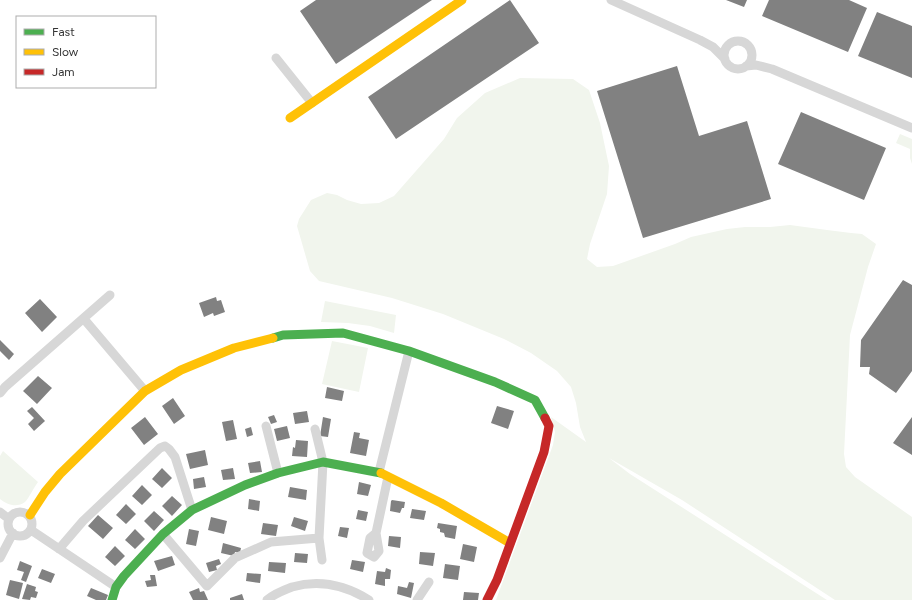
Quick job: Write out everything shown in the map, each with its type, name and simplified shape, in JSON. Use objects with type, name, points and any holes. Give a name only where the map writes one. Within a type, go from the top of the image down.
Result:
[{"type":"street","points":[[290,118],[462,0]]},
{"type":"street","points":[[611,0],[691,35],[713,47],[733,68],[756,65],[772,69],[912,128]]},
{"type":"street","points":[[691,35],[719,43],[738,41],[744,43],[748,45],[758,60],[772,69]]},
{"type":"street","points":[[725,59],[725,50],[732,42]]},
{"type":"street","points":[[746,66],[751,59],[751,51]]},
{"type":"street","points":[[276,58],[312,103]]},
{"type":"street","points":[[0,393],[110,295]]},
{"type":"street","points":[[84,319],[145,391]]},
{"type":"street","points":[[30,515],[45,492],[60,474],[145,391],[181,370],[234,348],[283,335],[343,333],[409,351],[495,382],[535,400],[549,426],[544,452],[497,580],[487,600]]},
{"type":"street","points":[[379,472],[409,351]]},
{"type":"street","points":[[266,426],[278,473]]},
{"type":"street","points":[[315,429],[323,462],[319,538],[322,560]]},
{"type":"street","points":[[60,549],[83,521],[160,448],[165,446],[175,456],[192,510]]},
{"type":"street","points":[[112,600],[116,587],[124,576],[163,534],[192,510],[245,485],[278,473],[323,462],[379,472],[441,503],[510,543]]},
{"type":"street","points":[[376,533],[388,477]]},
{"type":"street","points":[[0,512],[9,519]]},
{"type":"street","points":[[18,512],[23,512],[30,515],[33,522],[29,533],[18,536],[13,533],[8,526],[9,519],[12,515],[18,512]]},
{"type":"street","points":[[31,530],[116,587]]},
{"type":"street","points":[[0,558],[13,533]]},
{"type":"street","points":[[163,534],[207,586],[235,558],[271,542],[319,538]]},
{"type":"street","points":[[418,600],[429,582]]},
{"type":"street","points":[[267,600],[285,589],[314,583],[342,587],[369,600]]},
{"type":"shaded area","points":[[520,78],[573,79],[589,90],[600,123],[609,166],[607,194],[590,244],[587,259],[597,267],[613,266],[691,237],[727,229],[745,227],[790,225],[862,234],[876,244],[868,267],[850,335],[844,454],[846,467],[855,477],[912,517],[912,600],[835,600],[682,500],[609,458],[630,474],[827,600],[496,600],[553,445],[555,432],[551,417],[586,442],[580,427],[576,403],[571,387],[557,371],[531,353],[504,339],[443,314],[392,298],[319,281],[310,271],[297,226],[299,219],[311,200],[327,193],[361,204],[379,203],[394,196],[444,139],[457,118],[485,93]]},
{"type":"shaded area","points":[[900,134],[912,139],[912,164],[910,149],[896,143]]},
{"type":"shaded area","points":[[325,301],[396,315],[394,333],[370,326],[348,323],[321,322]]},
{"type":"shaded area","points":[[332,341],[368,348],[359,392],[322,384]]},
{"type":"shaded area","points":[[3,451],[38,482],[27,500],[19,505],[9,504],[0,499],[0,456]]},
{"type":"building","points":[[316,0],[432,0],[336,64],[300,11]]},
{"type":"building","points":[[510,0],[539,43],[396,139],[368,97]]},
{"type":"building","points":[[726,0],[747,0],[744,7]]},
{"type":"building","points":[[769,0],[849,0],[867,8],[848,52],[762,16]]},
{"type":"building","points":[[877,12],[912,26],[912,78],[858,56]]},
{"type":"building","points":[[677,66],[699,136],[747,121],[771,199],[643,238],[597,91]]},
{"type":"building","points":[[801,112],[886,148],[864,200],[778,164]]},
{"type":"building","points":[[903,280],[912,285],[912,371],[896,393],[869,374],[870,367],[860,367],[861,340]]},
{"type":"building","points":[[216,297],[217,301],[221,300],[225,312],[214,316],[213,313],[204,317],[199,303]]},
{"type":"building","points":[[40,299],[57,317],[42,332],[25,313]]},
{"type":"building","points":[[0,340],[14,354],[9,360],[0,351]]},
{"type":"building","points":[[38,376],[52,388],[37,404],[23,391]]},
{"type":"building","points":[[327,387],[344,391],[342,401],[325,398]]},
{"type":"building","points":[[173,398],[185,416],[174,424],[162,406]]},
{"type":"building","points":[[497,406],[514,411],[508,429],[491,423]]},
{"type":"building","points":[[32,407],[45,421],[34,431],[28,424],[34,418],[27,411]]},
{"type":"building","points":[[307,411],[309,422],[295,424],[293,413]]},
{"type":"building","points":[[274,415],[277,422],[271,424],[268,417]]},
{"type":"building","points":[[145,417],[158,434],[144,445],[131,428]]},
{"type":"building","points":[[323,417],[331,419],[328,437],[320,436]]},
{"type":"building","points":[[912,417],[912,455],[893,443]]},
{"type":"building","points":[[233,420],[237,439],[226,441],[222,422]]},
{"type":"building","points":[[287,426],[290,438],[277,441],[274,429]]},
{"type":"building","points":[[251,427],[253,435],[247,437],[245,429]]},
{"type":"building","points":[[354,432],[360,433],[359,438],[369,440],[366,456],[350,453]]},
{"type":"building","points":[[296,440],[308,441],[307,457],[292,456],[293,447],[295,448]]},
{"type":"building","points":[[205,450],[208,465],[190,469],[186,454]]},
{"type":"building","points":[[260,461],[262,472],[250,473],[248,463]]},
{"type":"building","points":[[162,468],[172,478],[162,488],[152,479]]},
{"type":"building","points":[[233,468],[235,479],[223,480],[221,470]]},
{"type":"building","points":[[204,477],[206,487],[194,489],[193,479]]},
{"type":"building","points":[[359,482],[371,485],[368,496],[357,494]]},
{"type":"building","points":[[142,485],[152,495],[142,505],[132,496]]},
{"type":"building","points":[[290,487],[307,490],[306,500],[288,497]]},
{"type":"building","points":[[172,496],[182,505],[172,516],[162,506]]},
{"type":"building","points":[[249,499],[260,501],[259,511],[248,509]]},
{"type":"building","points":[[392,500],[405,502],[404,508],[402,508],[400,513],[390,511]]},
{"type":"building","points":[[126,504],[136,514],[126,524],[116,515]]},
{"type":"building","points":[[412,509],[426,511],[424,520],[410,518]]},
{"type":"building","points":[[358,510],[368,512],[366,521],[356,519]]},
{"type":"building","points":[[154,511],[164,520],[154,531],[144,521]]},
{"type":"building","points":[[98,515],[113,528],[103,539],[88,526]]},
{"type":"building","points":[[211,517],[227,521],[224,534],[208,530]]},
{"type":"building","points":[[294,517],[308,521],[305,531],[291,526]]},
{"type":"building","points":[[263,523],[278,525],[276,536],[261,534]]},
{"type":"building","points":[[438,523],[457,526],[455,539],[445,537],[444,533],[440,532],[440,529],[437,528]]},
{"type":"building","points":[[340,527],[349,528],[347,538],[338,536]]},
{"type":"building","points":[[135,529],[145,539],[135,549],[125,540]]},
{"type":"building","points":[[189,529],[199,531],[196,546],[186,544]]},
{"type":"building","points":[[389,536],[401,537],[400,548],[388,546]]},
{"type":"building","points":[[223,543],[241,548],[240,553],[235,552],[234,556],[221,553]]},
{"type":"building","points":[[463,544],[477,547],[474,562],[460,559]]},
{"type":"building","points":[[115,546],[125,556],[115,566],[105,557]]},
{"type":"building","points":[[420,552],[435,553],[433,566],[419,564]]},
{"type":"building","points":[[295,553],[308,554],[307,563],[294,562]]},
{"type":"building","points":[[172,556],[175,565],[158,571],[154,561]]},
{"type":"building","points":[[219,559],[221,564],[216,566],[217,570],[209,572],[206,563]]},
{"type":"building","points":[[352,560],[365,562],[363,572],[350,569]]},
{"type":"building","points":[[20,561],[32,566],[26,582],[21,580],[24,572],[17,570]]},
{"type":"building","points":[[269,562],[286,563],[285,573],[268,571]]},
{"type":"building","points":[[445,564],[460,566],[458,580],[443,578]]},
{"type":"building","points":[[386,568],[391,570],[390,579],[385,579],[385,586],[375,584],[377,571],[385,572]]},
{"type":"building","points":[[42,569],[55,574],[51,583],[38,578]]},
{"type":"building","points":[[247,573],[261,574],[260,583],[246,581]]},
{"type":"building","points":[[150,575],[155,575],[157,586],[147,587],[145,581],[151,580]]},
{"type":"building","points":[[10,580],[23,583],[19,599],[6,595]]},
{"type":"building","points":[[409,582],[414,583],[411,598],[397,594],[398,586],[407,588]]},
{"type":"building","points":[[27,584],[36,587],[35,591],[38,592],[36,598],[31,597],[30,600],[22,599]]},
{"type":"building","points":[[91,588],[108,595],[106,600],[96,600],[87,596]]},
{"type":"building","points":[[199,588],[200,592],[204,591],[208,600],[193,600],[189,592]]},
{"type":"building","points":[[464,592],[479,593],[478,600],[463,600]]},
{"type":"building","points":[[242,594],[244,600],[230,600],[230,598]]},
{"type":"traffic: fast","points":[[273,338],[283,335],[343,333],[409,351],[495,382],[535,400],[545,418]]},
{"type":"traffic: fast","points":[[112,600],[116,587],[124,576],[163,534],[192,510],[245,485],[278,473],[323,462],[381,473]]},
{"type":"traffic: slow","points":[[290,118],[462,0]]},
{"type":"traffic: slow","points":[[30,515],[45,492],[60,474],[145,391],[181,370],[234,348],[273,338]]},
{"type":"traffic: slow","points":[[381,473],[441,503],[510,543]]},
{"type":"traffic: jam","points":[[487,600],[497,580],[544,452],[549,426],[545,418]]}]
